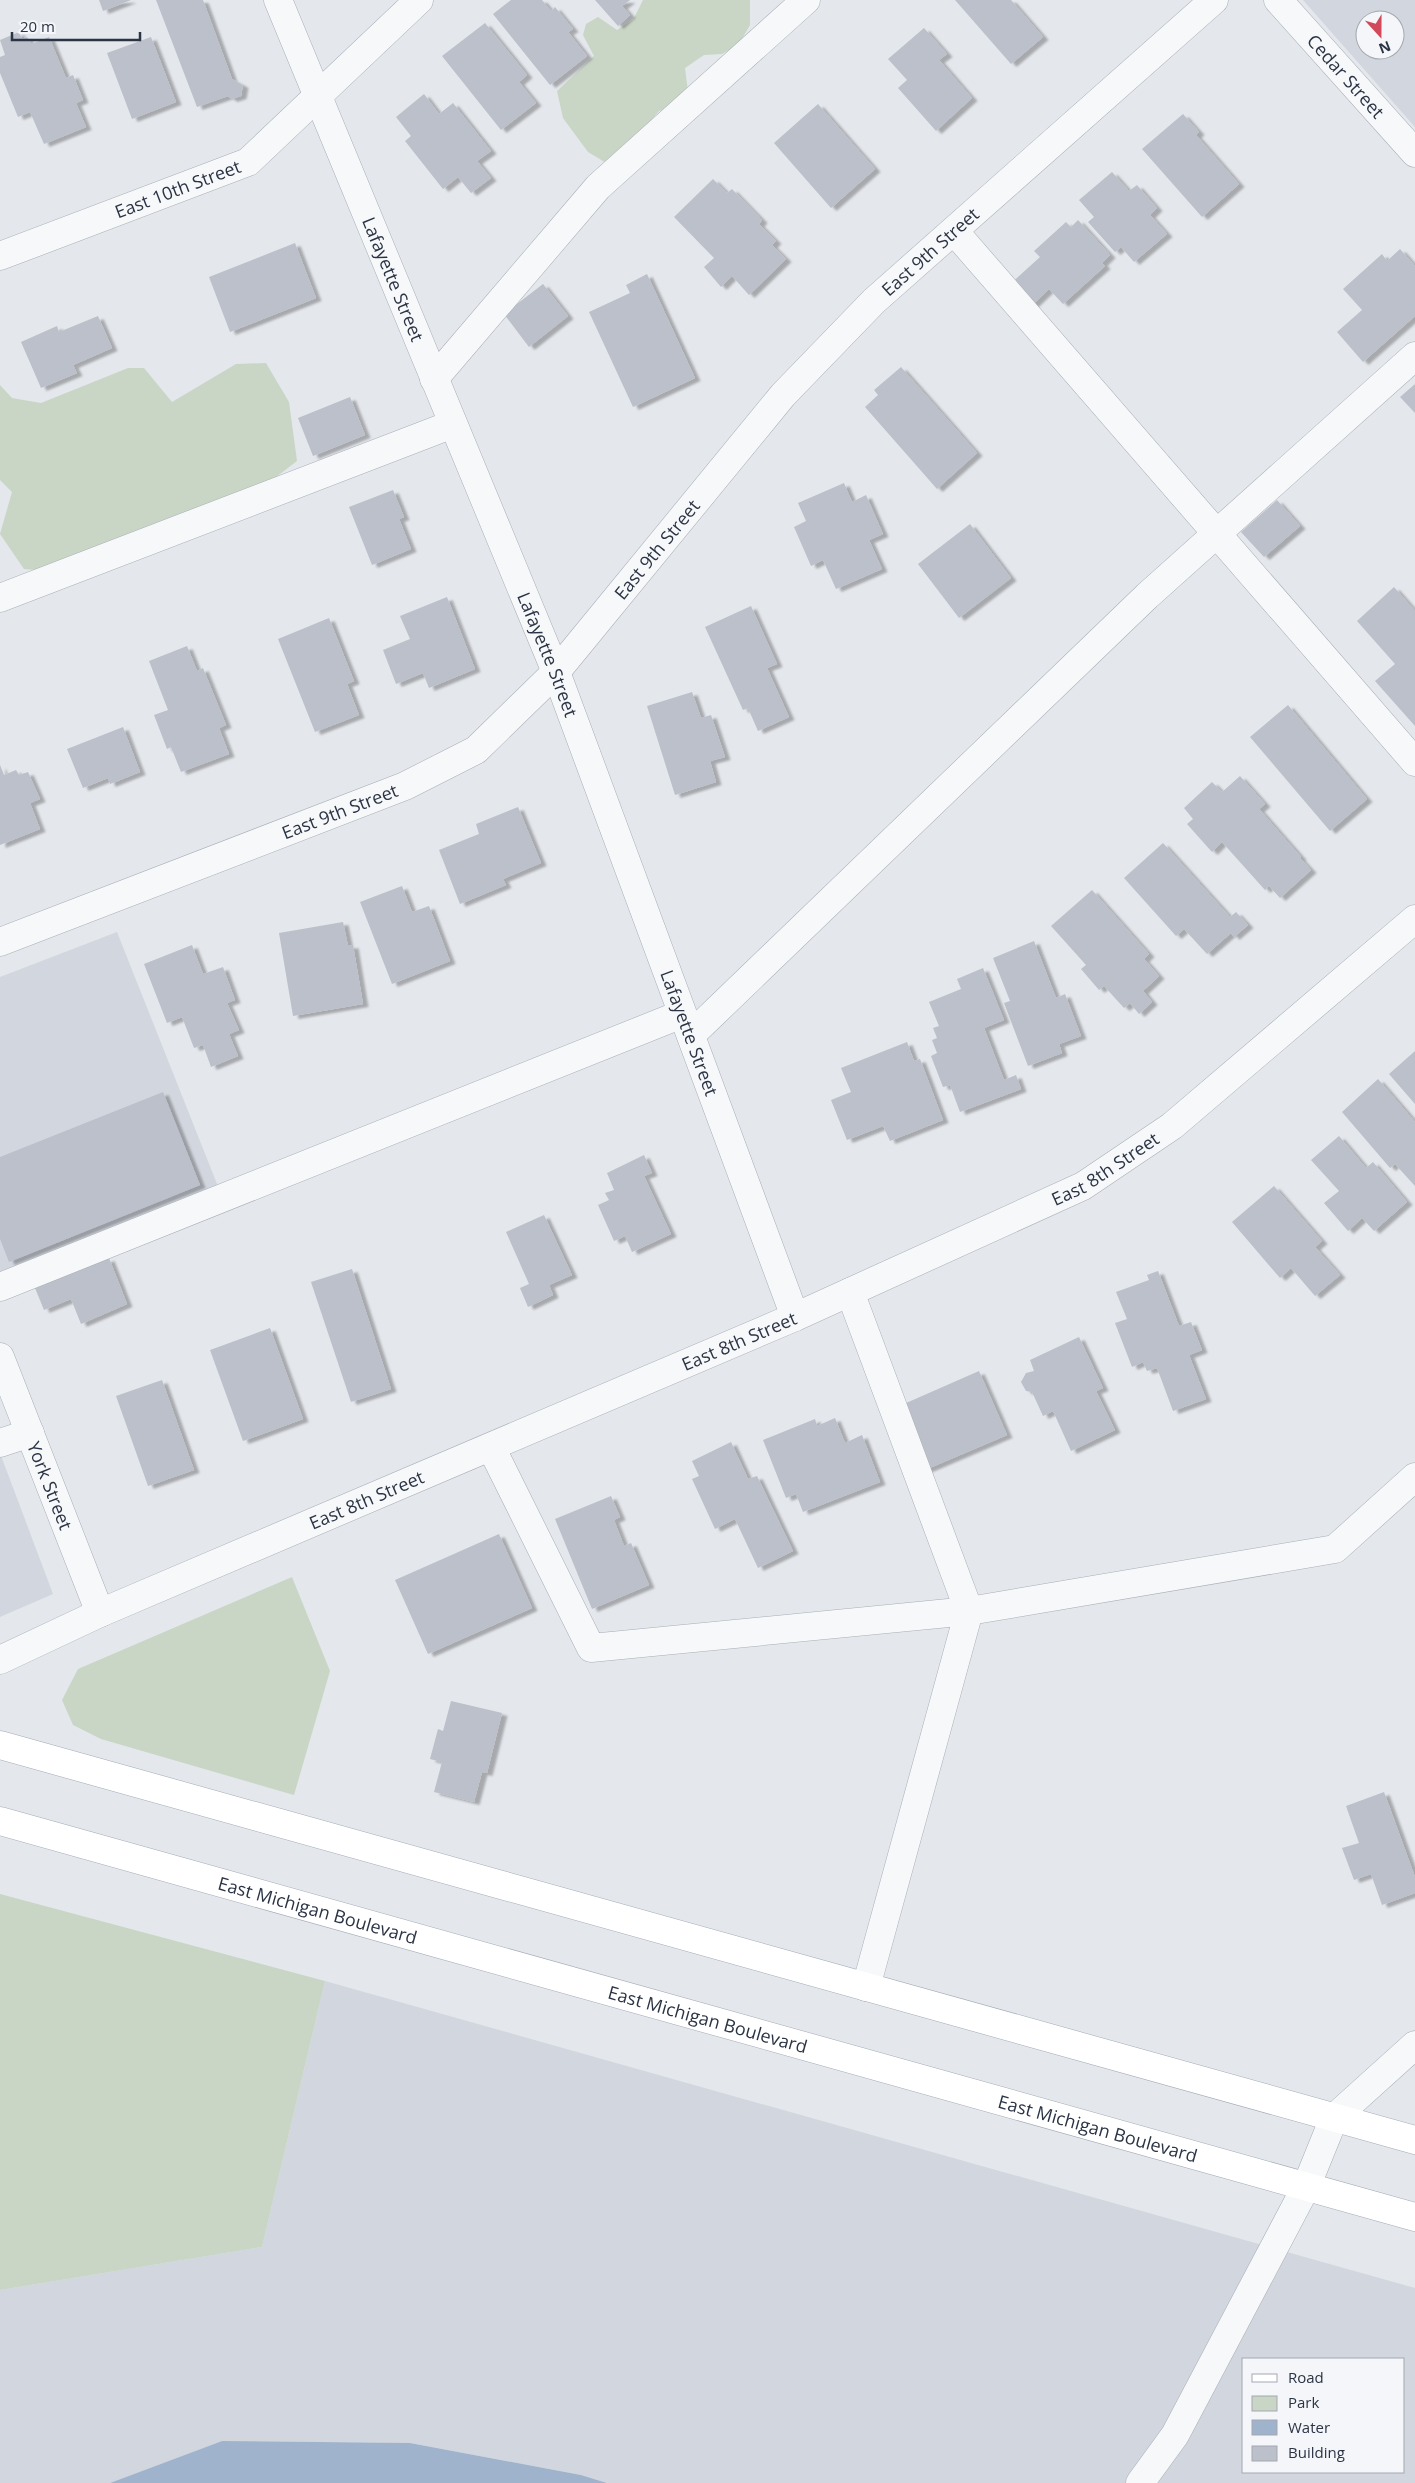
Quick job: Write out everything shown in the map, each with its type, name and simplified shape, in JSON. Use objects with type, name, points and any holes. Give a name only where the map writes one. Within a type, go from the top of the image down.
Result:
[{"type":"main road","points":[[0,1745],[1415,2140]]},
{"type":"main road","name":"East Michigan Boulevard","points":[[0,1820],[1415,2217]]},
{"type":"street","name":"Lafayette Street","points":[[278,0],[556,672],[795,1317]]},
{"type":"street","name":"East 10th Street","points":[[0,256],[248,162],[419,0]]},
{"type":"street","points":[[434,379],[598,187],[806,0]]},
{"type":"street","name":"East 9th Street","points":[[0,942],[405,786],[476,750],[556,672],[783,396],[874,301],[1214,0]]},
{"type":"street","name":"Cedar Street","points":[[1278,0],[1415,153]]},
{"type":"street","points":[[954,231],[1415,762]]},
{"type":"street","points":[[0,1287],[687,1024],[1147,596],[1415,356]]},
{"type":"street","points":[[0,598],[453,424]]},
{"type":"street","name":"East 8th Street","points":[[0,1660],[100,1613],[795,1317],[1083,1186],[1172,1126],[1415,919]]},
{"type":"street","points":[[850,1292],[969,1611],[866,1987]]},
{"type":"street","name":"York Street","points":[[0,1358],[100,1613]]},
{"type":"street","points":[[0,1442],[30,1433]]},
{"type":"street","points":[[491,1447],[591,1648],[969,1611],[1335,1549],[1415,1477]]},
{"type":"street","points":[[1140,2483],[1174,2435],[1306,2186],[1334,2118],[1415,2046]]},
{"type":"shaded area","points":[[1303,0],[1415,0],[1415,127],[1356,60],[1405,60],[1405,10],[1355,10],[1355,59]]},
{"type":"shaded area","points":[[117,932],[223,1199],[0,1287],[0,977]]},
{"type":"shaded area","points":[[0,1453],[53,1594],[0,1617]]},
{"type":"shaded area","points":[[325,1981],[1415,2288],[1415,2483],[607,2483],[581,2475],[410,2443],[222,2441],[110,2483],[0,2483],[0,2290],[262,2247]]},
{"type":"green space","points":[[643,0],[750,0],[750,25],[739,44],[722,54],[704,55],[685,68],[688,92],[676,106],[659,111],[639,135],[608,164],[588,152],[563,118],[557,91],[594,56],[583,35],[586,24],[598,17],[617,30],[633,20]]},
{"type":"green space","points":[[266,363],[289,402],[297,461],[263,487],[48,571],[24,569],[0,534],[12,492],[0,480],[0,385],[12,398],[41,403],[128,368],[144,368],[172,402],[236,364]]},
{"type":"green space","points":[[292,1577],[330,1671],[294,1795],[101,1739],[73,1725],[62,1700],[78,1669]]},
{"type":"green space","points":[[0,1894],[325,1981],[262,2247],[0,2290]]},
{"type":"water","points":[[222,2441],[410,2443],[581,2475],[607,2483],[110,2483]]},
{"type":"building","points":[[99,0],[131,0],[103,11]]},
{"type":"building","points":[[156,0],[203,0],[232,79],[243,85],[241,96],[232,99],[228,96],[197,107]]},
{"type":"building","points":[[511,0],[542,0],[551,11],[555,7],[573,29],[568,32],[587,56],[550,85],[493,14]]},
{"type":"building","points":[[595,0],[630,0],[622,6],[630,15],[618,26]]},
{"type":"building","points":[[955,0],[1011,0],[1043,37],[1011,64]]},
{"type":"building","points":[[485,23],[527,75],[519,82],[536,103],[501,130],[442,56]]},
{"type":"building","points":[[924,28],[947,54],[939,60],[972,98],[936,131],[898,88],[907,80],[888,59]]},
{"type":"building","points":[[19,32],[22,39],[27,37],[31,44],[49,37],[66,78],[73,75],[83,100],[76,103],[86,127],[44,144],[30,112],[18,117],[0,73],[0,57],[5,55],[0,40]]},
{"type":"building","points":[[151,37],[176,102],[132,119],[107,53]]},
{"type":"building","points":[[424,94],[439,114],[453,103],[491,151],[477,161],[491,178],[471,193],[458,177],[443,189],[405,141],[411,136],[396,117]]},
{"type":"building","points":[[818,104],[875,169],[831,208],[774,143]]},
{"type":"building","points":[[1183,114],[1199,132],[1196,135],[1239,184],[1202,217],[1142,149]]},
{"type":"building","points":[[1112,172],[1129,191],[1137,185],[1157,208],[1150,215],[1167,234],[1134,262],[1121,247],[1115,252],[1088,222],[1094,217],[1079,200]]},
{"type":"building","points":[[713,179],[727,193],[732,189],[762,220],[759,224],[776,241],[772,245],[786,259],[749,295],[732,276],[721,287],[704,267],[714,258],[674,217]]},
{"type":"building","points":[[1078,220],[1110,255],[1102,263],[1105,266],[1063,304],[1049,289],[1028,309],[1008,286],[1040,257],[1034,251],[1066,222],[1071,227]]},
{"type":"building","points":[[295,243],[316,298],[230,332],[209,277]]},
{"type":"building","points":[[1400,249],[1415,266],[1415,316],[1363,362],[1337,332],[1362,310],[1343,289],[1382,254],[1387,261]]},
{"type":"building","points":[[647,274],[695,378],[633,407],[589,312],[630,293],[626,285]]},
{"type":"building","points":[[543,284],[568,316],[529,347],[504,314]]},
{"type":"building","points":[[98,316],[112,348],[73,365],[77,373],[41,388],[21,342],[57,326],[59,332]]},
{"type":"building","points":[[901,367],[977,453],[937,489],[865,407],[878,395],[874,390]]},
{"type":"building","points":[[1415,384],[1415,413],[1400,397]]},
{"type":"building","points":[[350,397],[365,435],[313,456],[298,418]]},
{"type":"building","points":[[844,483],[852,502],[866,495],[883,534],[869,540],[882,569],[836,589],[823,560],[811,566],[794,527],[806,521],[798,503]]},
{"type":"building","points":[[393,490],[404,517],[399,519],[411,549],[372,565],[349,507]]},
{"type":"building","points":[[1277,500],[1300,526],[1264,557],[1241,532]]},
{"type":"building","points":[[970,524],[1011,578],[959,618],[918,564]]},
{"type":"building","points":[[1394,587],[1415,611],[1415,726],[1375,681],[1395,664],[1357,621]]},
{"type":"building","points":[[447,597],[475,669],[429,688],[423,673],[396,684],[383,650],[410,639],[400,616]]},
{"type":"building","points":[[751,606],[777,664],[767,668],[789,717],[758,731],[748,708],[743,710],[705,627]]},
{"type":"building","points":[[329,618],[354,681],[347,684],[359,715],[315,732],[278,639]]},
{"type":"building","points":[[187,646],[197,671],[203,668],[226,725],[219,728],[229,754],[181,772],[171,747],[167,749],[154,715],[168,710],[149,661]]},
{"type":"building","points":[[692,692],[701,718],[711,715],[725,757],[710,761],[716,782],[675,795],[647,706]]},
{"type":"building","points":[[1288,705],[1367,799],[1330,831],[1250,737]]},
{"type":"building","points":[[123,727],[140,772],[110,784],[108,778],[83,788],[67,749]]},
{"type":"building","points":[[0,765],[4,775],[16,770],[19,775],[28,772],[40,799],[30,803],[40,829],[0,845]]},
{"type":"building","points":[[1240,776],[1265,804],[1259,809],[1311,870],[1280,898],[1269,886],[1265,890],[1222,842],[1212,852],[1187,824],[1193,819],[1184,808],[1212,782],[1222,792]]},
{"type":"building","points":[[518,807],[541,863],[503,879],[506,885],[460,904],[439,850],[479,834],[476,824]]},
{"type":"building","points":[[1163,843],[1230,917],[1236,912],[1248,925],[1234,937],[1231,933],[1207,954],[1184,929],[1176,936],[1124,878]]},
{"type":"building","points":[[402,886],[412,912],[429,906],[450,961],[392,984],[360,902]]},
{"type":"building","points":[[1092,890],[1149,954],[1144,959],[1159,976],[1143,991],[1152,1002],[1139,1014],[1130,1003],[1124,1008],[1104,986],[1099,990],[1081,969],[1086,965],[1051,926]]},
{"type":"building","points":[[343,922],[348,946],[353,945],[363,1004],[293,1016],[279,933]]},
{"type":"building","points":[[1034,941],[1056,998],[1065,994],[1081,1036],[1059,1044],[1062,1053],[1028,1066],[1004,1003],[1010,1001],[993,958]]},
{"type":"building","points":[[192,945],[203,974],[223,967],[235,1000],[227,1003],[239,1030],[229,1034],[238,1056],[211,1067],[203,1045],[194,1048],[182,1017],[167,1023],[144,964]]},
{"type":"building","points":[[983,968],[1004,1020],[984,1028],[1004,1080],[1016,1075],[1021,1089],[960,1112],[950,1085],[943,1087],[931,1056],[937,1053],[932,1040],[937,1038],[933,1028],[939,1026],[929,1002],[961,989],[957,979]]},
{"type":"building","points":[[907,1042],[914,1061],[920,1059],[943,1120],[890,1141],[883,1126],[847,1140],[831,1100],[851,1092],[841,1068]]},
{"type":"building","points":[[1415,1051],[1415,1104],[1389,1074]]},
{"type":"building","points":[[1378,1079],[1415,1122],[1415,1186],[1395,1164],[1390,1168],[1342,1112]]},
{"type":"building","points":[[163,1092],[200,1185],[9,1262],[0,1239],[0,1157]]},
{"type":"building","points":[[1339,1136],[1366,1168],[1373,1162],[1407,1202],[1374,1231],[1362,1218],[1348,1231],[1324,1203],[1339,1191],[1311,1160]]},
{"type":"building","points":[[644,1155],[652,1173],[644,1176],[671,1234],[632,1252],[625,1236],[614,1241],[598,1205],[609,1200],[605,1193],[614,1190],[607,1173]]},
{"type":"building","points":[[1274,1186],[1322,1241],[1315,1247],[1340,1275],[1315,1296],[1291,1268],[1280,1278],[1232,1222]]},
{"type":"building","points":[[544,1215],[572,1275],[549,1285],[553,1295],[528,1307],[520,1288],[529,1284],[506,1232]]},
{"type":"building","points":[[109,1258],[127,1304],[81,1324],[71,1299],[44,1310],[35,1288]]},
{"type":"building","points":[[352,1269],[391,1389],[351,1402],[311,1282]]},
{"type":"building","points":[[1158,1271],[1179,1326],[1191,1322],[1202,1350],[1189,1355],[1206,1399],[1173,1411],[1157,1368],[1147,1371],[1143,1362],[1132,1367],[1115,1323],[1127,1319],[1116,1292],[1149,1280],[1147,1275]]},
{"type":"building","points":[[270,1328],[303,1419],[243,1441],[210,1350]]},
{"type":"building","points":[[1079,1337],[1103,1388],[1096,1391],[1115,1430],[1071,1451],[1053,1411],[1043,1416],[1032,1392],[1026,1391],[1021,1382],[1026,1373],[1034,1371],[1030,1360]]},
{"type":"building","points":[[979,1371],[1007,1435],[925,1470],[897,1407]]},
{"type":"building","points":[[162,1380],[194,1470],[148,1486],[116,1396]]},
{"type":"building","points":[[835,1418],[845,1443],[862,1435],[880,1482],[803,1512],[796,1494],[786,1498],[763,1440],[815,1419],[817,1426]]},
{"type":"building","points":[[731,1442],[748,1479],[757,1476],[793,1551],[758,1568],[735,1519],[715,1529],[692,1479],[699,1476],[692,1461]]},
{"type":"building","points":[[611,1496],[620,1517],[614,1520],[624,1546],[631,1543],[649,1585],[592,1609],[555,1519]]},
{"type":"building","points":[[499,1534],[532,1608],[428,1654],[395,1580]]},
{"type":"building","points":[[451,1701],[502,1713],[487,1773],[482,1772],[474,1802],[434,1792],[442,1762],[430,1759],[438,1729],[443,1731]]},
{"type":"building","points":[[1384,1792],[1415,1877],[1415,1893],[1382,1905],[1371,1874],[1354,1880],[1342,1848],[1359,1843],[1346,1806]]}]
